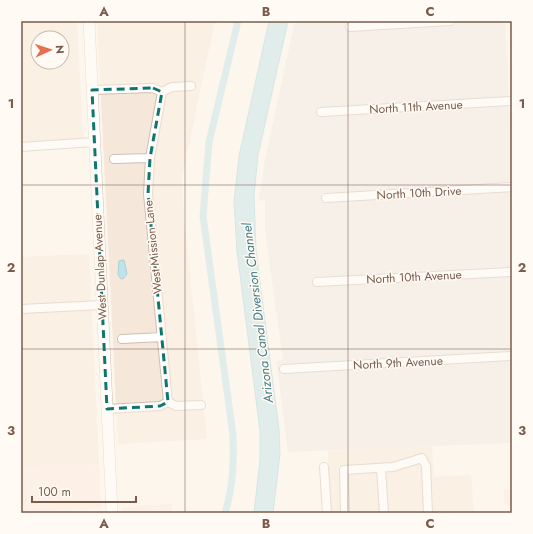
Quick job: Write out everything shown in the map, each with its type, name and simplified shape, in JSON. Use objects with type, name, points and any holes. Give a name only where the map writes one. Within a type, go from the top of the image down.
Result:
[{"type":"main road","name":"West Dunlap Avenue","points":[[89,21],[112,513]]},
{"type":"street","points":[[350,27],[450,21]]},
{"type":"street","points":[[92,90],[153,88],[162,92],[172,87],[191,86]]},
{"type":"street","name":"West Mission Lane","points":[[162,92],[150,158],[148,207],[168,402]]},
{"type":"street","name":"North 11th Avenue","points":[[321,112],[512,101]]},
{"type":"street","points":[[21,147],[94,142]]},
{"type":"street","points":[[114,159],[150,158]]},
{"type":"street","name":"North 10th Drive","points":[[326,198],[512,187]]},
{"type":"street","name":"North 10th Avenue","points":[[317,282],[512,272]]},
{"type":"street","points":[[21,309],[102,305]]},
{"type":"street","points":[[122,339],[162,337]]},
{"type":"street","name":"North 9th Avenue","points":[[284,369],[512,356]]},
{"type":"street","points":[[107,409],[160,406],[168,402],[176,406],[201,405]]},
{"type":"street","points":[[345,513],[344,470],[381,468],[422,458],[426,466],[428,513]]},
{"type":"street","points":[[324,467],[327,513]]},
{"type":"street","points":[[381,468],[384,513]]},
{"type":"highlighted area","points":[[153,88],[162,92],[150,158],[148,194],[168,395],[168,402],[160,406],[107,409],[92,90]]},
{"type":"shaded area","points":[[21,21],[77,21],[83,139],[21,143]]},
{"type":"shaded area","points":[[97,21],[215,21],[182,177],[184,217],[207,439],[118,444]]},
{"type":"shaded area","points":[[295,21],[505,21],[512,155],[512,443],[288,452],[276,361],[283,360],[265,231],[265,200],[259,201],[265,159]]},
{"type":"shaded area","points":[[89,254],[99,464],[25,467],[28,513],[21,513],[21,257]]},
{"type":"shaded area","points":[[432,446],[434,477],[471,475],[474,513],[331,513],[328,451]]},
{"type":"shaded area","points":[[99,464],[101,509],[28,512],[25,467]]},
{"type":"shaded area","points":[[504,489],[512,489],[512,505],[505,505]]},
{"type":"shaded area","points":[[172,504],[172,513],[122,513],[122,507]]},
{"type":"water","name":"Arizona Canal Diversion Channel","points":[[269,21],[288,21],[258,155],[254,195],[256,251],[279,430],[280,454],[273,513],[254,513],[260,460],[260,431],[237,251],[234,201],[239,156]]},
{"type":"water","points":[[124,260],[127,274],[123,279],[120,278],[118,274],[119,261]]},
{"type":"waterway","points":[[225,513],[230,494],[232,475],[233,435],[203,216],[209,142],[238,21]]}]
